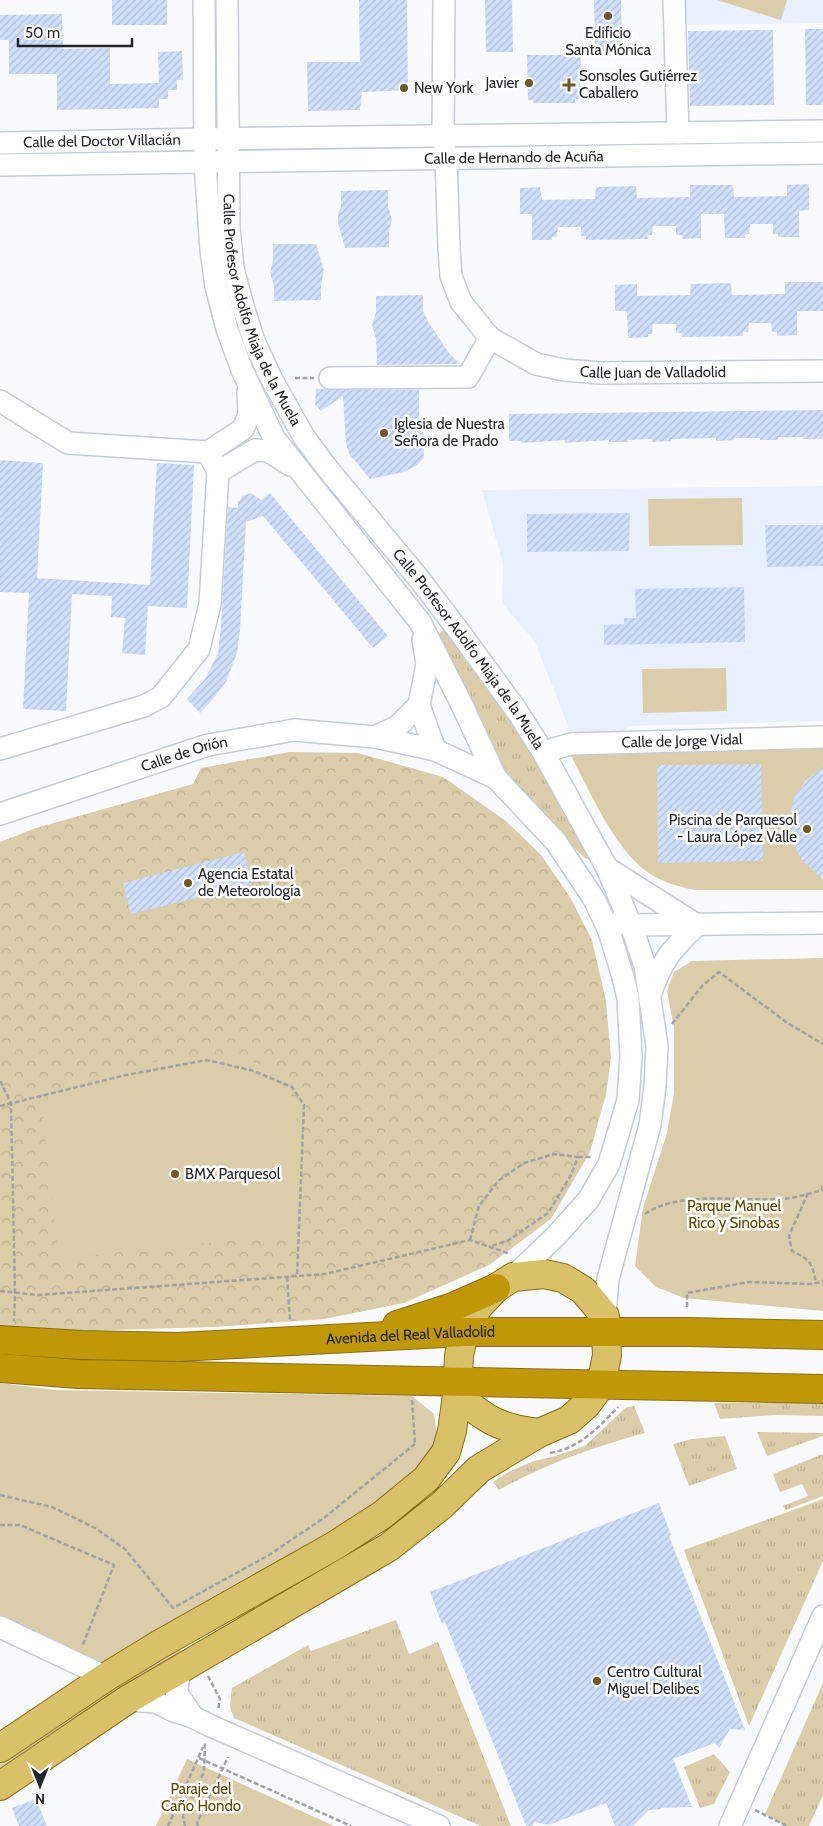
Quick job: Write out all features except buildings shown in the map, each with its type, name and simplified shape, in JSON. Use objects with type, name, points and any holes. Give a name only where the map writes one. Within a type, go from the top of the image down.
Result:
[{"type":"highway","points":[[356,1338],[453,1307],[508,1273]]},
{"type":"highway","name":"Avenida del Real Valladolid","points":[[0,1340],[82,1345],[178,1346],[606,1324],[823,1335]]},
{"type":"highway","points":[[0,1368],[78,1374],[457,1388],[601,1385],[823,1389]]},
{"type":"main road","points":[[0,1748],[106,1676],[194,1624],[334,1546],[382,1515],[426,1479],[446,1452],[452,1431],[459,1356],[464,1332],[479,1306],[508,1273],[544,1274],[563,1278],[583,1290],[606,1324],[607,1355],[601,1385],[586,1405],[541,1444],[479,1469],[442,1505],[389,1548],[127,1700],[0,1786]]},
{"type":"main road","points":[[457,1388],[477,1413],[492,1422],[541,1444]]},
{"type":"street","name":"Calle Profesor Adolfo Miaja de la Muela","points":[[204,0],[205,163],[211,250],[216,286],[227,329],[248,383],[274,438],[420,622],[462,703],[496,778],[556,842],[594,899],[609,931],[628,998],[631,1056],[628,1100],[609,1164],[589,1199],[556,1236],[508,1273]]},
{"type":"street","name":"Calle Profesor Adolfo Miaja de la Muela","points":[[227,0],[230,228],[234,268],[254,341],[270,378],[304,437],[321,460],[381,536],[420,580],[462,634],[517,711],[543,752],[607,868],[631,925],[645,966],[657,1046],[655,1086],[650,1125],[608,1280],[606,1324]]},
{"type":"street","name":"Calle Juan de Valladolid","points":[[444,0],[443,136],[446,160],[451,276],[461,302],[490,338],[536,364],[564,370],[601,373],[823,371]]},
{"type":"street","points":[[674,0],[678,133]]},
{"type":"street","name":"Calle de Hernando de Acuña","points":[[205,139],[823,131]]},
{"type":"street","name":"Calle del Doctor Villacián","points":[[0,144],[205,139]]},
{"type":"street","name":"Calle de Hernando de Acuña","points":[[205,163],[823,153]]},
{"type":"street","name":"Calle del Doctor Villacián","points":[[0,166],[205,163]]},
{"type":"street","points":[[330,378],[468,377],[490,338]]},
{"type":"street","points":[[0,401],[68,443],[208,452],[243,429],[249,415],[248,383]]},
{"type":"street","points":[[218,472],[255,450],[268,451],[300,471]]},
{"type":"street","points":[[0,749],[144,706],[161,697],[199,649],[210,604],[218,472],[208,452]]},
{"type":"street","points":[[420,622],[427,664],[419,704],[434,750]]},
{"type":"street","points":[[375,737],[398,726],[419,704]]},
{"type":"street","name":"Calle de Orión","points":[[0,814],[208,744],[294,730],[375,737],[434,750],[496,778]]},
{"type":"street","name":"Calle de Jorge Vidal","points":[[543,752],[571,744],[823,737]]},
{"type":"street","points":[[556,842],[586,867],[616,921],[631,925],[823,923]]},
{"type":"street","points":[[607,868],[697,925]]},
{"type":"street","points":[[618,959],[631,925]]},
{"type":"street","points":[[650,995],[658,972],[672,949],[697,925]]},
{"type":"street","points":[[730,1826],[823,1616]]},
{"type":"street","points":[[0,1627],[106,1676]]},
{"type":"street","points":[[180,1668],[176,1692],[193,1717]]},
{"type":"street","points":[[127,1700],[156,1702],[439,1826]]},
{"type":"path","points":[[669,1027],[702,986],[719,972],[786,1022],[823,1044]]},
{"type":"path","points":[[0,1106],[126,1075],[207,1060],[254,1072],[292,1087],[304,1105],[297,1276]]},
{"type":"path","points":[[0,1081],[11,1103],[14,1316]]},
{"type":"path","points":[[470,1240],[479,1206],[498,1181],[524,1163],[554,1154],[596,1157]]},
{"type":"path","points":[[487,1247],[509,1240],[548,1214],[571,1175],[578,1157]]},
{"type":"path","points":[[644,1215],[655,1207],[691,1200],[791,1198],[822,1190],[823,1184]]},
{"type":"path","points":[[808,1194],[789,1236],[792,1251],[804,1257],[812,1266],[816,1283]]},
{"type":"path","points":[[0,1291],[38,1295],[325,1274],[470,1240],[487,1247],[508,1273]]},
{"type":"path","points":[[287,1277],[291,1328]]},
{"type":"path","points":[[687,1307],[687,1293],[740,1283],[823,1282]]},
{"type":"path","points":[[541,1444],[560,1451],[579,1443],[593,1433],[624,1403]]},
{"type":"path","points":[[0,1495],[52,1507],[95,1528],[125,1549],[173,1608],[269,1555],[324,1518],[415,1444]]},
{"type":"path","points":[[0,1525],[20,1525],[114,1565],[76,1662]]},
{"type":"path","points":[[168,1826],[204,1746]]},
{"type":"path","points":[[198,1826],[197,1823],[228,1756]]},
{"type":"path","points":[[198,1758],[351,1826]]},
{"type":"path","points":[[740,1803],[787,1826]]},
{"type":"shaded area","points":[[684,0],[823,0],[823,23],[684,25]]},
{"type":"shaded area","points":[[823,486],[823,721],[630,726],[617,736],[572,736],[535,642],[502,603],[503,564],[482,490]]},
{"type":"green space","points":[[717,0],[787,0],[781,20]]},
{"type":"green space","points":[[742,498],[743,545],[649,546],[648,499]]},
{"type":"green space","points":[[446,629],[536,755],[592,857],[586,859],[540,816],[500,768],[458,674],[436,635]]},
{"type":"green space","points":[[726,668],[727,711],[643,713],[642,669]]},
{"type":"green space","points":[[823,747],[823,890],[695,890],[657,878],[639,865],[615,837],[604,820],[569,752]]},
{"type":"green space","points":[[290,752],[358,753],[443,777],[506,821],[541,855],[570,897],[592,940],[606,1001],[611,1058],[606,1094],[590,1152],[551,1219],[489,1265],[404,1303],[324,1319],[214,1327],[81,1331],[0,1325],[0,842],[36,828],[193,784],[201,768]]},
{"type":"green space","name":"Parque Manuel Rico y Sinobas","points":[[823,958],[823,1311],[684,1298],[656,1287],[635,1266],[643,1208],[667,1133],[674,1093],[674,1028],[667,991],[674,972],[692,961]]},
{"type":"green space","name":"BMX Parquesol","points":[[201,1054],[246,1059],[271,1070],[295,1101],[306,1232],[59,1259],[43,1116],[64,1090],[95,1077],[163,1060]]},
{"type":"green space","points":[[0,1383],[55,1390],[412,1396],[434,1414],[438,1442],[374,1520],[83,1678],[0,1640]]},
{"type":"green space","points":[[714,1403],[823,1403],[823,1416],[775,1415],[720,1419]]},
{"type":"green space","points":[[634,1406],[645,1433],[570,1457],[534,1472],[499,1490],[493,1482],[510,1471],[534,1461],[585,1446],[622,1411],[627,1407]]},
{"type":"green space","points":[[757,1432],[823,1433],[823,1436],[767,1456]]},
{"type":"green space","points":[[725,1436],[737,1469],[689,1486],[673,1444],[692,1439]]},
{"type":"green space","points":[[823,1454],[823,1496],[786,1510],[783,1506],[808,1496],[802,1484],[780,1492],[773,1474]]},
{"type":"green space","points":[[823,1499],[823,1561],[749,1726],[684,1550]]},
{"type":"green space","points":[[396,1620],[409,1654],[438,1642],[511,1826],[481,1826],[234,1718],[230,1707],[232,1688],[308,1645],[311,1651]]},
{"type":"green space","points":[[176,1643],[184,1655],[0,1777],[0,1758]]},
{"type":"green space","points":[[823,1683],[823,1795],[809,1826],[787,1826],[765,1814]]},
{"type":"green space","points":[[714,1754],[730,1772],[714,1804],[700,1808],[684,1767]]},
{"type":"green space","name":"Paraje del Caño Hondo","points":[[187,1759],[334,1826],[156,1826]]},
{"type":"place","name":"Edificio Santa Mónica","points":[[608,16]]},
{"type":"place","name":"Javier","points":[[529,83]]},
{"type":"place","name":"Sonsoles Gutiérrez Caballero","points":[[569,85]]},
{"type":"place","name":"New York","points":[[404,88]]},
{"type":"place","name":"Iglesia de Nuestra Señora de Prado","points":[[384,433]]},
{"type":"place","name":"Piscina de Parquesol - Laura López Valle","points":[[807,829]]},
{"type":"place","name":"Agencia Estatal de Meteorología","points":[[188,883]]},
{"type":"place","name":"BMX Parquesol","points":[[175,1174]]},
{"type":"place","name":"Centro Cultural Miguel Delibes","points":[[597,1681]]}]
